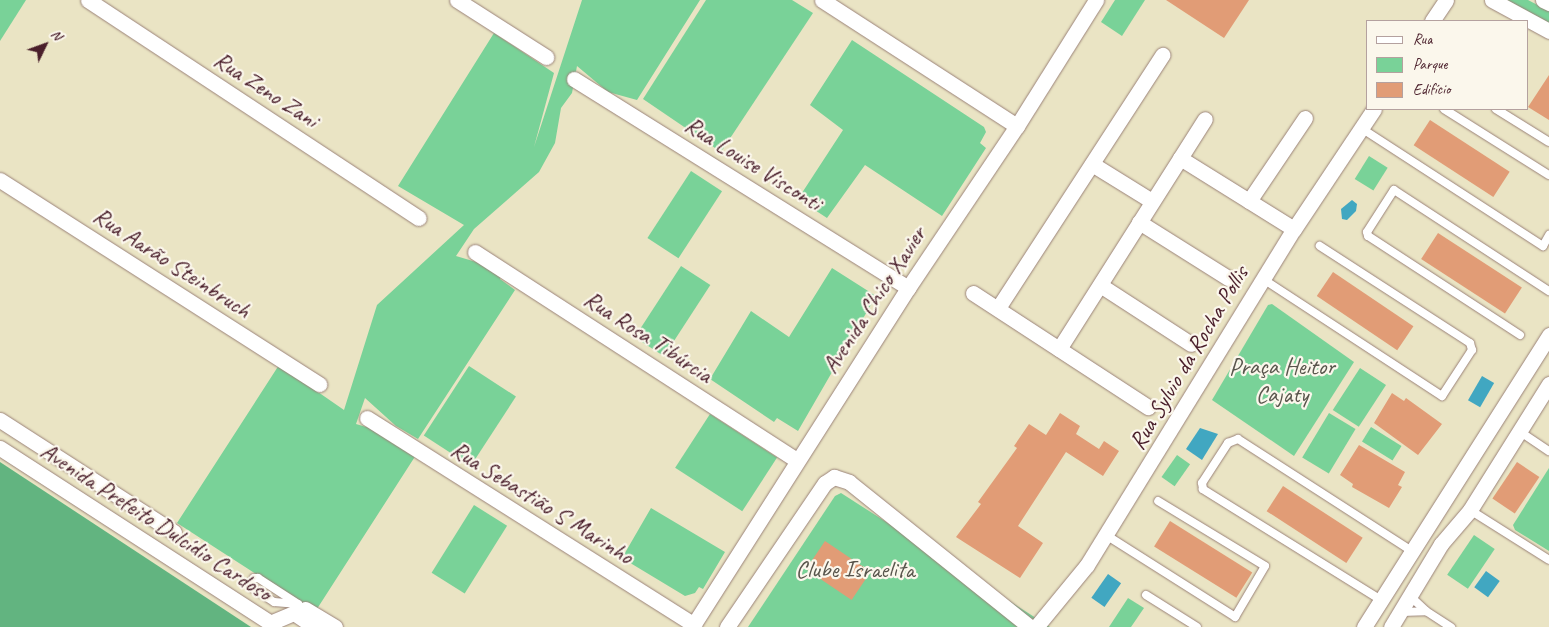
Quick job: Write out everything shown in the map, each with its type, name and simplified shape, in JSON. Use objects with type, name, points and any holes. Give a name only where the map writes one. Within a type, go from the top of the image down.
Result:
[{"type":"street","name":"Rua Zeno Zani","points":[[88,0],[420,218]]},
{"type":"street","points":[[457,0],[546,57]]},
{"type":"street","points":[[822,0],[1017,126]]},
{"type":"street","name":"Avenida Chico Xavier","points":[[693,626],[797,460],[908,288],[1017,126],[1096,0]]},
{"type":"street","points":[[1433,20],[1446,0]]},
{"type":"street","points":[[1492,0],[1529,20]]},
{"type":"street","points":[[1543,0],[1549,3]]},
{"type":"street","points":[[1529,20],[1549,31]]},
{"type":"street","points":[[998,308],[1162,55]]},
{"type":"street","name":"Rua Louise Visconti","points":[[574,79],[908,288]]},
{"type":"street","name":"Rua Sylvio da Rocha Pollis","points":[[1036,627],[1074,584],[1106,535],[1294,229],[1373,110]]},
{"type":"street","points":[[1250,201],[1306,118]]},
{"type":"street","points":[[1059,349],[1205,119]]},
{"type":"street","points":[[1180,158],[1294,229]]},
{"type":"street","points":[[1092,164],[1152,201]]},
{"type":"street","name":"Rua Aarão Steinbruch","points":[[0,180],[319,384]]},
{"type":"street","points":[[1138,222],[1228,278]]},
{"type":"street","name":"Rua Rosa Tibúrcia","points":[[475,252],[797,460]]},
{"type":"street","points":[[1100,285],[1191,344]]},
{"type":"street","points":[[973,293],[1148,406]]},
{"type":"street","points":[[1364,627],[1549,335]]},
{"type":"street","points":[[1391,627],[1441,544],[1470,510],[1549,384]]},
{"type":"street","name":"Rua Sebastião S Marinho","points":[[367,418],[693,626]]},
{"type":"street","name":"Avenida Prefeito Dulcídio Cardoso","points":[[0,420],[174,532]]},
{"type":"street","name":"Avenida Prefeito Dulcídio Cardoso","points":[[0,448],[273,625],[294,613],[315,627]]},
{"type":"street","points":[[727,627],[825,483],[834,477],[849,482],[1030,627]]},
{"type":"street","name":"Avenida Prefeito Dulcídio Cardoso","points":[[298,604],[335,627]]},
{"type":"lane","points":[[1446,110],[1549,174]]},
{"type":"lane","points":[[1498,110],[1549,142]]},
{"type":"lane","points":[[1361,128],[1543,246],[1549,235]]},
{"type":"lane","points":[[1520,335],[1368,236],[1367,232],[1394,190],[1549,291]]},
{"type":"lane","points":[[1263,279],[1442,396],[1472,350],[1470,343],[1320,246]]},
{"type":"lane","points":[[1519,431],[1549,451]]},
{"type":"lane","points":[[1381,600],[1203,489],[1202,483],[1228,443],[1238,439],[1412,551]]},
{"type":"lane","points":[[1106,535],[1235,617],[1265,566],[1158,501]]},
{"type":"lane","points":[[1470,510],[1549,560]]},
{"type":"lane","points":[[258,578],[298,604],[274,602],[251,587],[250,583],[258,578]]},
{"type":"lane","points":[[1146,595],[1197,627]]},
{"type":"lane","points":[[1410,596],[1426,611],[1451,627]]},
{"type":"lane","points":[[1400,612],[1426,611]]},
{"type":"green space","points":[[0,0],[26,0],[0,41]]},
{"type":"green space","points":[[582,0],[700,0],[637,100],[608,92],[577,66],[572,93],[561,108],[555,143],[539,172],[474,229],[456,256],[493,267],[501,272],[500,279],[515,290],[418,439],[396,426],[365,398],[356,424],[380,431],[416,455],[315,612],[177,523],[279,365],[344,410],[377,305],[464,225],[398,186],[494,33],[554,73],[534,147]]},
{"type":"green space","points":[[706,0],[792,0],[813,13],[721,152],[643,99]]},
{"type":"green space","points":[[1115,0],[1145,0],[1122,36],[1101,22]]},
{"type":"green space","points":[[1507,0],[1528,0],[1549,11],[1549,23]]},
{"type":"green space","points":[[852,40],[984,127],[986,132],[980,143],[986,148],[942,216],[865,165],[827,218],[798,199],[843,130],[810,105]]},
{"type":"green space","points":[[1369,156],[1388,168],[1373,191],[1355,179]]},
{"type":"green space","points":[[691,171],[722,191],[678,258],[647,238]]},
{"type":"green space","points":[[681,266],[710,285],[664,356],[635,337]]},
{"type":"green space","points":[[832,268],[876,296],[798,431],[777,418],[774,422],[710,379],[751,311],[789,337]]},
{"type":"green space","name":"Praça Heitor Cajaty","points":[[1272,304],[1354,362],[1294,456],[1212,400],[1268,305]]},
{"type":"green space","points":[[469,366],[516,396],[471,466],[424,436]]},
{"type":"green space","points":[[1360,368],[1386,385],[1359,427],[1333,410]]},
{"type":"green space","points":[[1329,413],[1356,429],[1329,474],[1302,458]]},
{"type":"green space","points":[[710,414],[777,458],[742,511],[675,468]]},
{"type":"green space","points":[[1371,427],[1402,446],[1393,460],[1362,441]]},
{"type":"green space","points":[[1177,455],[1190,464],[1175,486],[1162,477]]},
{"type":"green space","points":[[0,462],[251,627],[0,627]]},
{"type":"green space","points":[[1549,468],[1549,551],[1515,530],[1513,525]]},
{"type":"green space","name":"Clube Israelita","points":[[841,493],[1050,627],[748,627],[835,496]]},
{"type":"green space","points":[[474,505],[507,526],[465,594],[432,573]]},
{"type":"green space","points":[[651,508],[725,552],[703,589],[699,587],[695,593],[685,596],[622,558]]},
{"type":"green space","points":[[1474,535],[1495,549],[1468,589],[1447,575]]},
{"type":"green space","points":[[1128,598],[1144,608],[1131,627],[1109,627]]},
{"type":"water","points":[[1352,200],[1357,204],[1356,211],[1347,220],[1342,219],[1341,209]]},
{"type":"water","points":[[1482,376],[1494,383],[1480,407],[1468,400]]},
{"type":"water","points":[[1200,428],[1218,434],[1202,460],[1186,449]]},
{"type":"water","points":[[1486,571],[1500,581],[1488,597],[1474,587]]},
{"type":"water","points":[[1108,574],[1121,583],[1104,607],[1091,598]]},
{"type":"building","points":[[1166,0],[1249,0],[1224,38]]},
{"type":"building","points":[[1549,75],[1549,120],[1529,108]]},
{"type":"building","points":[[1430,120],[1510,172],[1493,197],[1414,145]]},
{"type":"building","points":[[1438,233],[1522,287],[1505,313],[1421,259]]},
{"type":"building","points":[[1333,272],[1413,326],[1397,350],[1317,296]]},
{"type":"building","points":[[1392,393],[1404,401],[1406,398],[1442,424],[1418,455],[1374,423]]},
{"type":"building","points":[[1060,413],[1080,426],[1076,434],[1099,449],[1104,441],[1119,451],[1103,476],[1066,452],[1018,526],[1043,543],[1020,578],[956,537],[981,504],[978,502],[1017,448],[1014,446],[1029,424],[1046,435]]},
{"type":"building","points":[[1359,445],[1405,472],[1398,485],[1402,487],[1389,508],[1352,487],[1353,484],[1340,475]]},
{"type":"building","points":[[1517,462],[1539,477],[1515,514],[1492,498]]},
{"type":"building","points":[[1283,486],[1363,538],[1346,563],[1267,511]]},
{"type":"building","points":[[1170,521],[1252,572],[1236,598],[1154,546]]},
{"type":"building","points":[[825,541],[871,572],[852,600],[806,569]]}]
